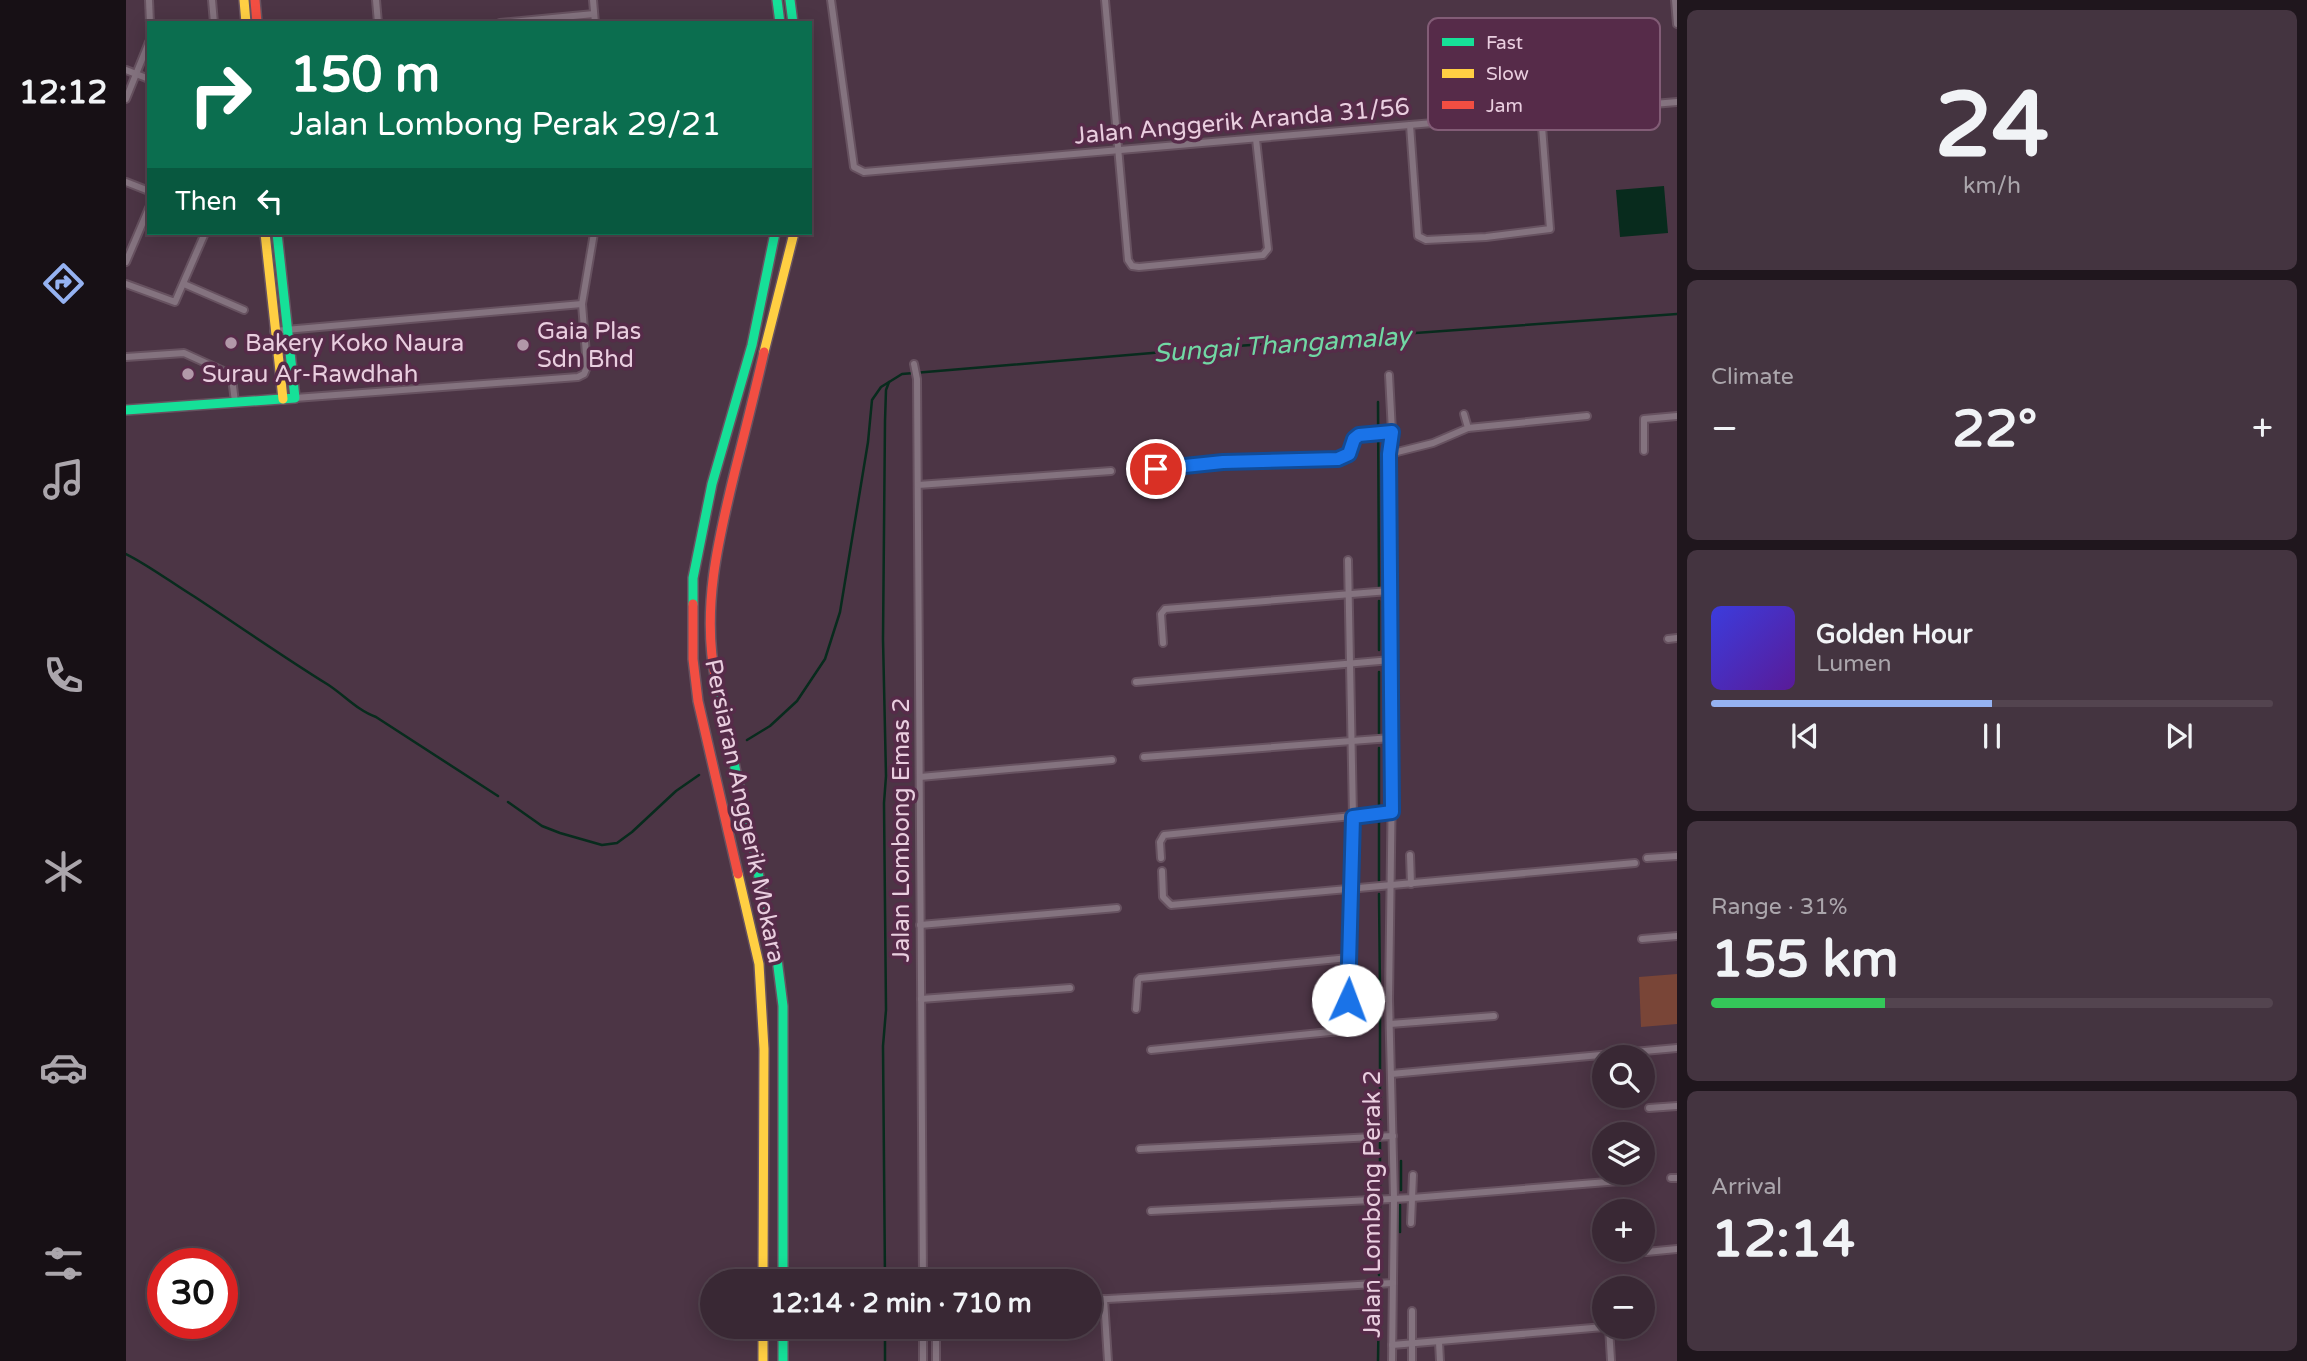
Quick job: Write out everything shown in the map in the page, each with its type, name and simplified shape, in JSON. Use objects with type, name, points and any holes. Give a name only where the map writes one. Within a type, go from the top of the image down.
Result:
[{"type":"main road","points":[[244,0],[246,21]]},
{"type":"main road","points":[[255,0],[257,21]]},
{"type":"main road","points":[[777,0],[780,21]]},
{"type":"main road","points":[[790,0],[793,21]]},
{"type":"main road","points":[[265,235],[283,398]]},
{"type":"main road","points":[[126,410],[295,398],[277,235]]},
{"type":"main road","name":"Persiaran Anggerik Mokara","points":[[763,1269],[764,1049],[759,964],[698,701],[691,615],[693,578],[712,484],[752,345],[775,235]]},
{"type":"main road","name":"Persiaran Anggerik Mokara","points":[[783,1269],[783,1006],[777,959],[711,659],[711,588],[722,523],[794,235]]},
{"type":"main road","points":[[763,1339],[763,1361]]},
{"type":"main road","points":[[783,1339],[783,1361]]},
{"type":"street","points":[[149,0],[150,21]]},
{"type":"street","points":[[212,0],[214,21]]},
{"type":"street","points":[[376,0],[378,21]]},
{"type":"street","points":[[593,0],[595,21]]},
{"type":"street","name":"Jalan Anggerik Aranda 31/56","points":[[831,0],[854,167],[864,172],[1428,123]]},
{"type":"street","points":[[1105,0],[1128,260],[1132,266],[1267,253],[1256,139]]},
{"type":"street","points":[[1675,0],[1677,24]]},
{"type":"street","points":[[521,21],[594,14]]},
{"type":"street","points":[[126,99],[147,47]]},
{"type":"street","points":[[126,70],[147,78]]},
{"type":"street","points":[[1410,125],[1418,236],[1426,240],[1486,237],[1550,229],[1542,130]]},
{"type":"street","points":[[126,182],[147,190]]},
{"type":"street","points":[[126,262],[147,213]]},
{"type":"street","points":[[126,284],[172,303],[178,299],[204,235]]},
{"type":"street","points":[[295,398],[581,376],[586,373],[587,367],[582,304],[594,235]]},
{"type":"street","points":[[184,284],[244,310]]},
{"type":"street","points":[[274,331],[582,304]]},
{"type":"street","points":[[126,357],[184,353],[192,356],[229,374],[235,402]]},
{"type":"street","name":"Jalan Lombong Emas 2","points":[[914,364],[917,379],[923,1269]]},
{"type":"street","name":"Jalan Lombong Perak 2","points":[[1389,375],[1392,432],[1389,454],[1392,812],[1389,999],[1394,1136],[1392,1361]]},
{"type":"street","points":[[1464,414],[1468,428]]},
{"type":"street","points":[[1389,454],[1433,443],[1468,428],[1587,416]]},
{"type":"street","points":[[1644,451],[1644,419],[1677,416]]},
{"type":"street","points":[[1156,469],[1223,462],[1338,459],[1349,454],[1354,439],[1359,435],[1392,432]]},
{"type":"street","points":[[918,485],[1111,471]]},
{"type":"street","points":[[1152,1050],[1340,1031],[1347,1023],[1353,817],[1348,560]]},
{"type":"street","points":[[1163,643],[1161,614],[1165,609],[1389,591]]},
{"type":"street","points":[[1668,639],[1677,638]]},
{"type":"street","points":[[1136,681],[1391,660]]},
{"type":"street","points":[[1144,757],[1391,738]]},
{"type":"street","points":[[920,777],[1112,760]]},
{"type":"street","points":[[1161,858],[1160,842],[1164,835],[1392,812]]},
{"type":"street","points":[[1410,855],[1411,884]]},
{"type":"street","points":[[1647,858],[1677,856]]},
{"type":"street","points":[[1161,871],[1163,897],[1171,905],[1635,863]]},
{"type":"street","points":[[920,925],[1117,908]]},
{"type":"street","points":[[1643,939],[1677,936]]},
{"type":"street","points":[[1136,1009],[1140,978],[1349,958]]},
{"type":"street","points":[[921,999],[1070,988]]},
{"type":"street","points":[[1348,1000],[1389,999]]},
{"type":"street","points":[[1390,1024],[1494,1016]]},
{"type":"street","points":[[1391,1074],[1677,1048]]},
{"type":"street","points":[[1655,1108],[1677,1106]]},
{"type":"street","points":[[1140,1149],[1394,1136]]},
{"type":"street","points":[[1410,1223],[1413,1175]]},
{"type":"street","points":[[1151,1211],[1412,1198],[1592,1183]]},
{"type":"street","points":[[1655,1251],[1677,1249]]},
{"type":"street","points":[[1108,1361],[1104,1298],[1393,1283]]},
{"type":"street","points":[[1412,1311],[1412,1361]]},
{"type":"street","points":[[1392,1345],[1592,1328]]},
{"type":"street","points":[[923,1339],[923,1361]]},
{"type":"street","points":[[936,1339],[936,1361]]},
{"type":"street","points":[[1610,1339],[1611,1360]]},
{"type":"street","points":[[1439,1342],[1440,1361]]},
{"type":"shaded area","points":[[1664,186],[1668,233],[1620,237],[1616,190]]},
{"type":"shaded area","points":[[1677,974],[1677,1024],[1641,1027],[1639,977]]},
{"type":"waterway","name":"Sungai Thangamalay","points":[[747,740],[770,726],[797,701],[825,659],[840,612],[868,442],[872,400],[881,387],[902,374],[1223,347],[1677,314]]},
{"type":"waterway","points":[[885,1269],[883,1046],[886,1010],[886,776],[883,639],[885,421],[886,390],[889,382]]},
{"type":"waterway","points":[[1378,402],[1379,588]]},
{"type":"waterway","points":[[126,554],[327,684],[363,711],[498,796]]},
{"type":"waterway","points":[[1379,601],[1379,650]]},
{"type":"waterway","points":[[1379,672],[1379,734]]},
{"type":"waterway","points":[[1379,748],[1379,807]]},
{"type":"waterway","points":[[508,802],[542,826],[560,833],[602,845],[617,843],[676,791],[699,775]]},
{"type":"waterway","points":[[1379,820],[1379,881]]},
{"type":"waterway","points":[[1379,894],[1380,993]]},
{"type":"waterway","points":[[1380,1011],[1380,1129]]},
{"type":"waterway","points":[[1380,1143],[1380,1189]]},
{"type":"waterway","points":[[1401,1161],[1401,1190]]},
{"type":"waterway","points":[[1379,1275],[1380,1203]]},
{"type":"waterway","points":[[1400,1205],[1400,1232]]},
{"type":"waterway","points":[[1378,1361],[1379,1292]]},
{"type":"waterway","points":[[885,1339],[885,1361]]},
{"type":"traffic: fast","points":[[777,0],[780,21]]},
{"type":"traffic: fast","points":[[790,0],[793,21]]},
{"type":"traffic: fast","points":[[126,410],[295,398],[277,235]]},
{"type":"traffic: fast","points":[[693,604],[693,578],[712,484],[752,345],[775,235]]},
{"type":"traffic: fast","points":[[716,681],[777,959],[783,1006],[783,1269]]},
{"type":"traffic: fast","points":[[783,1339],[783,1361]]},
{"type":"traffic: slow","points":[[244,0],[246,21]]},
{"type":"traffic: slow","points":[[265,235],[283,399]]},
{"type":"traffic: slow","points":[[764,352],[793,235]]},
{"type":"traffic: slow","points":[[738,874],[759,964],[764,1049],[763,1269]]},
{"type":"traffic: slow","points":[[763,1339],[763,1361]]},
{"type":"traffic: jam","points":[[255,0],[257,21]]},
{"type":"traffic: jam","points":[[716,681],[710,628],[714,576],[723,523],[764,352]]},
{"type":"traffic: jam","points":[[693,604],[693,659],[698,701],[738,874]]},
{"type":"place","name":"Bakery Koko Naura","points":[[231,343]]},
{"type":"place","name":"Gaia Plas Sdn Bhd","points":[[523,345]]},
{"type":"place","name":"Surau Ar-Rawdhah","points":[[188,374]]},
{"type":"route","points":[[1156,469],[1241,461],[1338,459],[1349,454],[1354,439],[1359,435],[1392,432],[1389,454],[1389,591],[1392,812],[1353,817],[1348,1000]]}]
